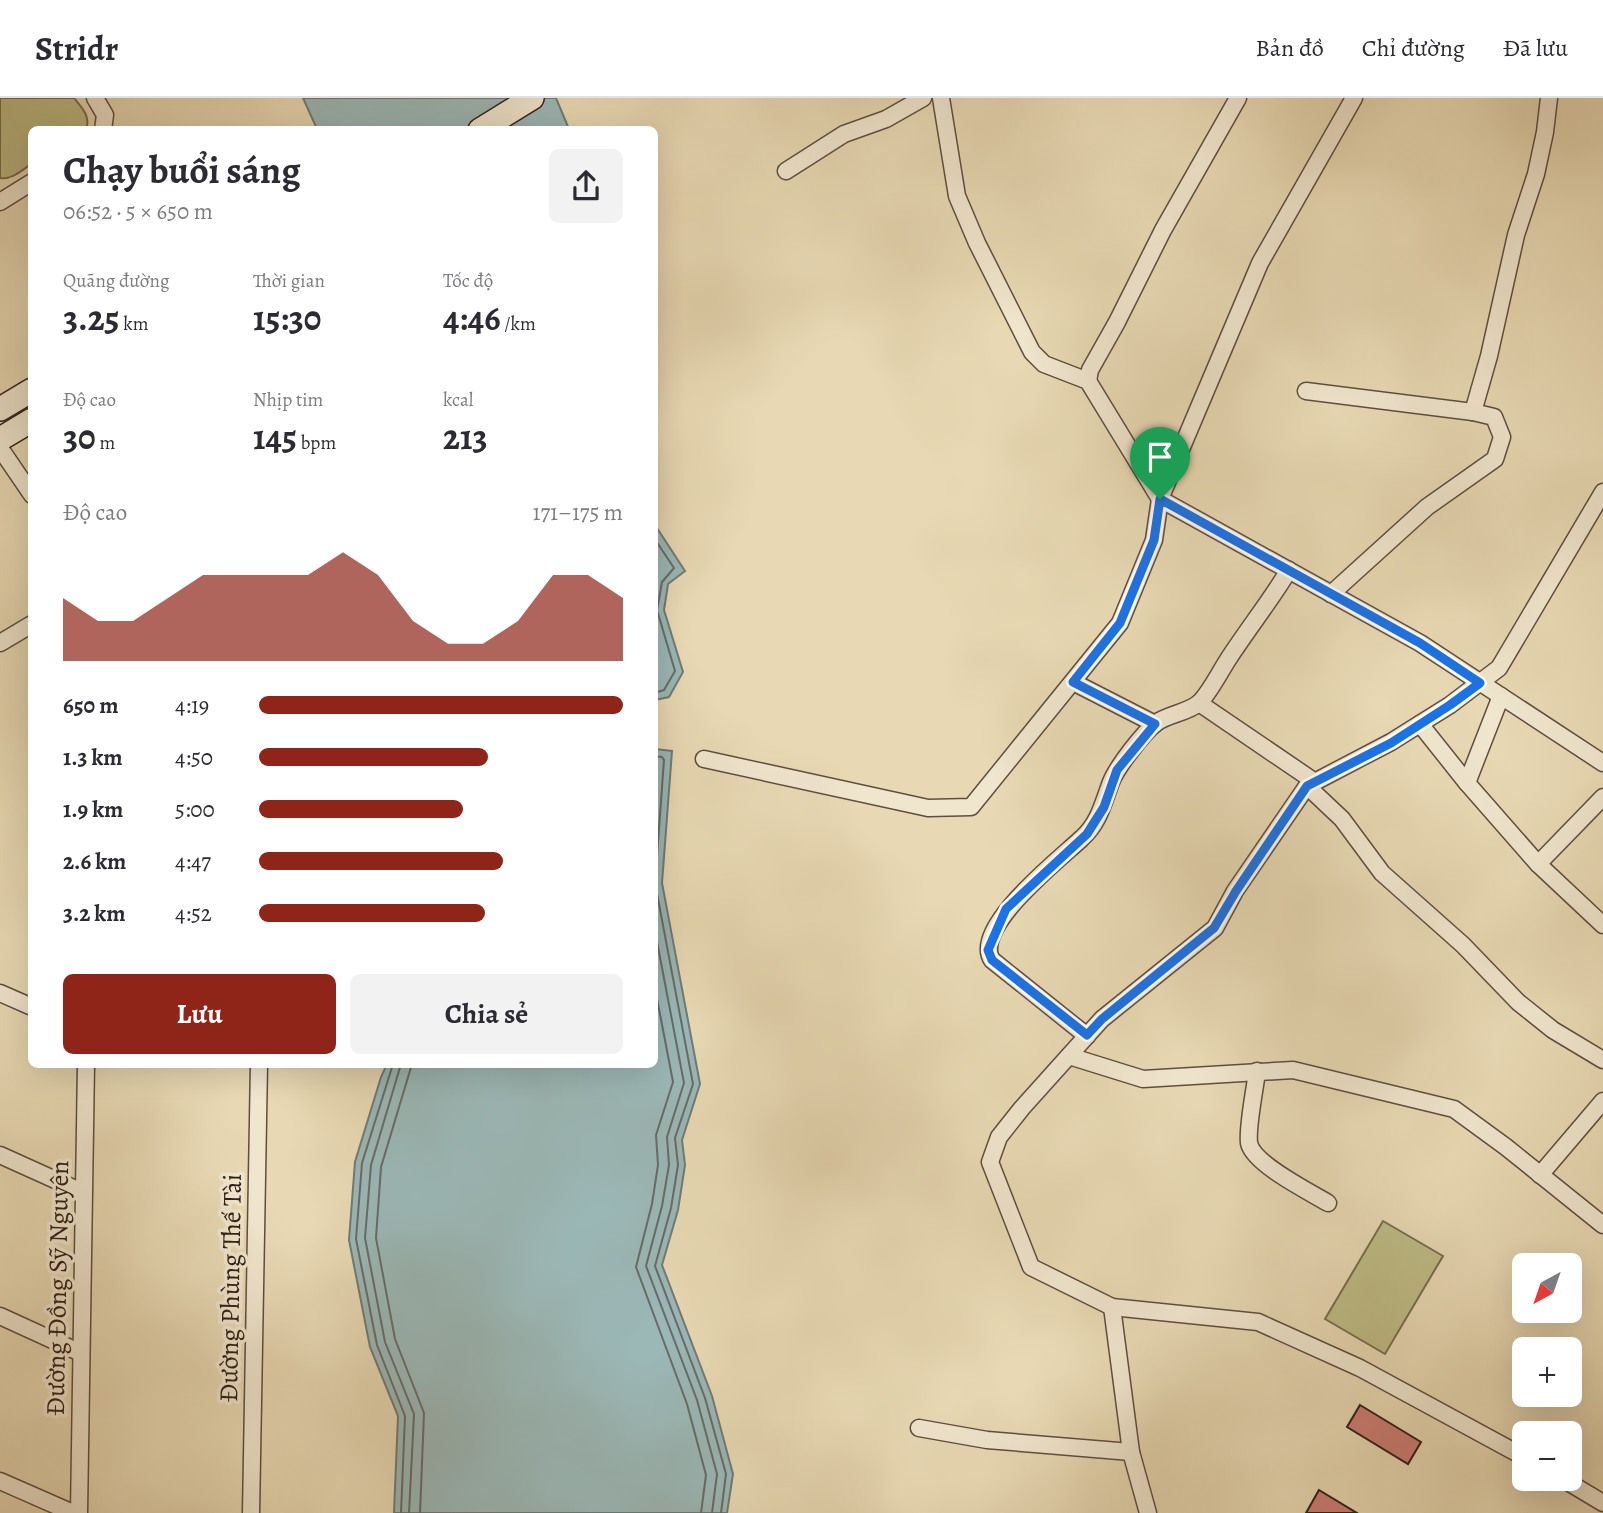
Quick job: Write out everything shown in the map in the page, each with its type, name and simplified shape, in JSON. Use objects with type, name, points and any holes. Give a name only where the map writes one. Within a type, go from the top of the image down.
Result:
[{"type":"main road","points":[[486,126],[532,98]]},
{"type":"main road","points":[[0,409],[28,392]]},
{"type":"main road","points":[[0,439],[28,422]]},
{"type":"street","points":[[95,98],[105,115],[103,126]]},
{"type":"street","points":[[786,172],[844,134],[876,123],[923,98]]},
{"type":"street","points":[[941,98],[957,196],[977,243],[1032,352],[1044,364],[1088,381],[1160,499],[1420,643],[1603,763]]},
{"type":"street","points":[[1088,381],[1090,370],[1163,230],[1238,98]]},
{"type":"street","points":[[704,759],[928,808],[971,807],[1120,623],[1154,540],[1160,499],[1260,263],[1354,98]]},
{"type":"street","points":[[1473,412],[1489,356],[1516,235],[1536,174],[1549,98]]},
{"type":"street","points":[[0,202],[28,184]]},
{"type":"street","points":[[1306,391],[1473,412],[1494,417],[1502,437],[1495,459],[1427,507],[1331,594]]},
{"type":"street","points":[[0,448],[28,489]]},
{"type":"street","points":[[1512,1450],[1360,1368],[1258,1322],[1112,1307],[1031,1267],[990,1161],[999,1138],[1102,1019],[1214,928],[1236,891],[1311,784],[1391,743],[1499,668],[1603,492]]},
{"type":"street","points":[[1087,1035],[992,960],[988,950],[1006,909],[1087,834],[1104,807],[1117,770],[1155,724],[1199,703],[1239,642],[1266,608],[1289,570]]},
{"type":"street","points":[[0,643],[28,626]]},
{"type":"street","points":[[1073,682],[1155,724]]},
{"type":"street","points":[[1467,783],[1501,696]]},
{"type":"street","points":[[1199,703],[1311,784],[1347,824],[1382,873],[1463,945],[1518,1002],[1553,1030],[1603,1060]]},
{"type":"street","points":[[1420,724],[1538,864],[1603,925]]},
{"type":"street","points":[[1538,864],[1603,797]]},
{"type":"street","points":[[0,993],[28,1005]]},
{"type":"street","points":[[1069,1056],[1143,1079],[1293,1070],[1454,1109],[1603,1226]]},
{"type":"street","name":"Đường Đồng Sỹ Nguyên","points":[[76,1513],[86,1068]]},
{"type":"street","name":"Đường Phùng Thế Tài","points":[[251,1513],[259,1068]]},
{"type":"street","points":[[1257,1071],[1249,1136],[1252,1152],[1268,1166],[1328,1203]]},
{"type":"street","points":[[1541,1175],[1603,1101]]},
{"type":"street","points":[[0,1155],[82,1192]]},
{"type":"street","points":[[1112,1307],[1131,1452],[1148,1513]]},
{"type":"street","points":[[0,1317],[81,1353]]},
{"type":"street","points":[[919,1427],[987,1440],[1131,1452]]},
{"type":"street","points":[[0,1481],[76,1513]]},
{"type":"street","points":[[1582,1490],[1603,1503]]},
{"type":"shaded area","points":[[0,98],[74,98],[87,116],[87,126],[28,126],[28,166],[13,176],[0,178]]},
{"type":"shaded area","points":[[1383,1221],[1443,1256],[1385,1354],[1325,1319]]},
{"type":"water","points":[[303,98],[556,98],[568,126],[316,126]]},
{"type":"water","points":[[658,530],[685,571],[668,584],[664,610],[683,672],[669,697],[658,699]]},
{"type":"water","points":[[658,749],[672,751],[662,883],[700,1084],[682,1140],[685,1165],[678,1210],[662,1265],[712,1396],[733,1474],[727,1513],[394,1513],[398,1416],[370,1347],[349,1240],[355,1162],[385,1068],[658,1068]]},
{"type":"building","points":[[1360,1405],[1421,1442],[1408,1464],[1347,1427]]},
{"type":"building","points":[[1319,1490],[1357,1513],[1306,1513]]},
{"type":"route","points":[[1160,499],[1420,643],[1480,683],[1391,743],[1307,786],[1214,928],[1102,1019],[1087,1035],[992,960],[988,950],[1006,909],[1087,834],[1104,807],[1117,770],[1155,724],[1073,682],[1120,623],[1154,540],[1160,499]]}]
